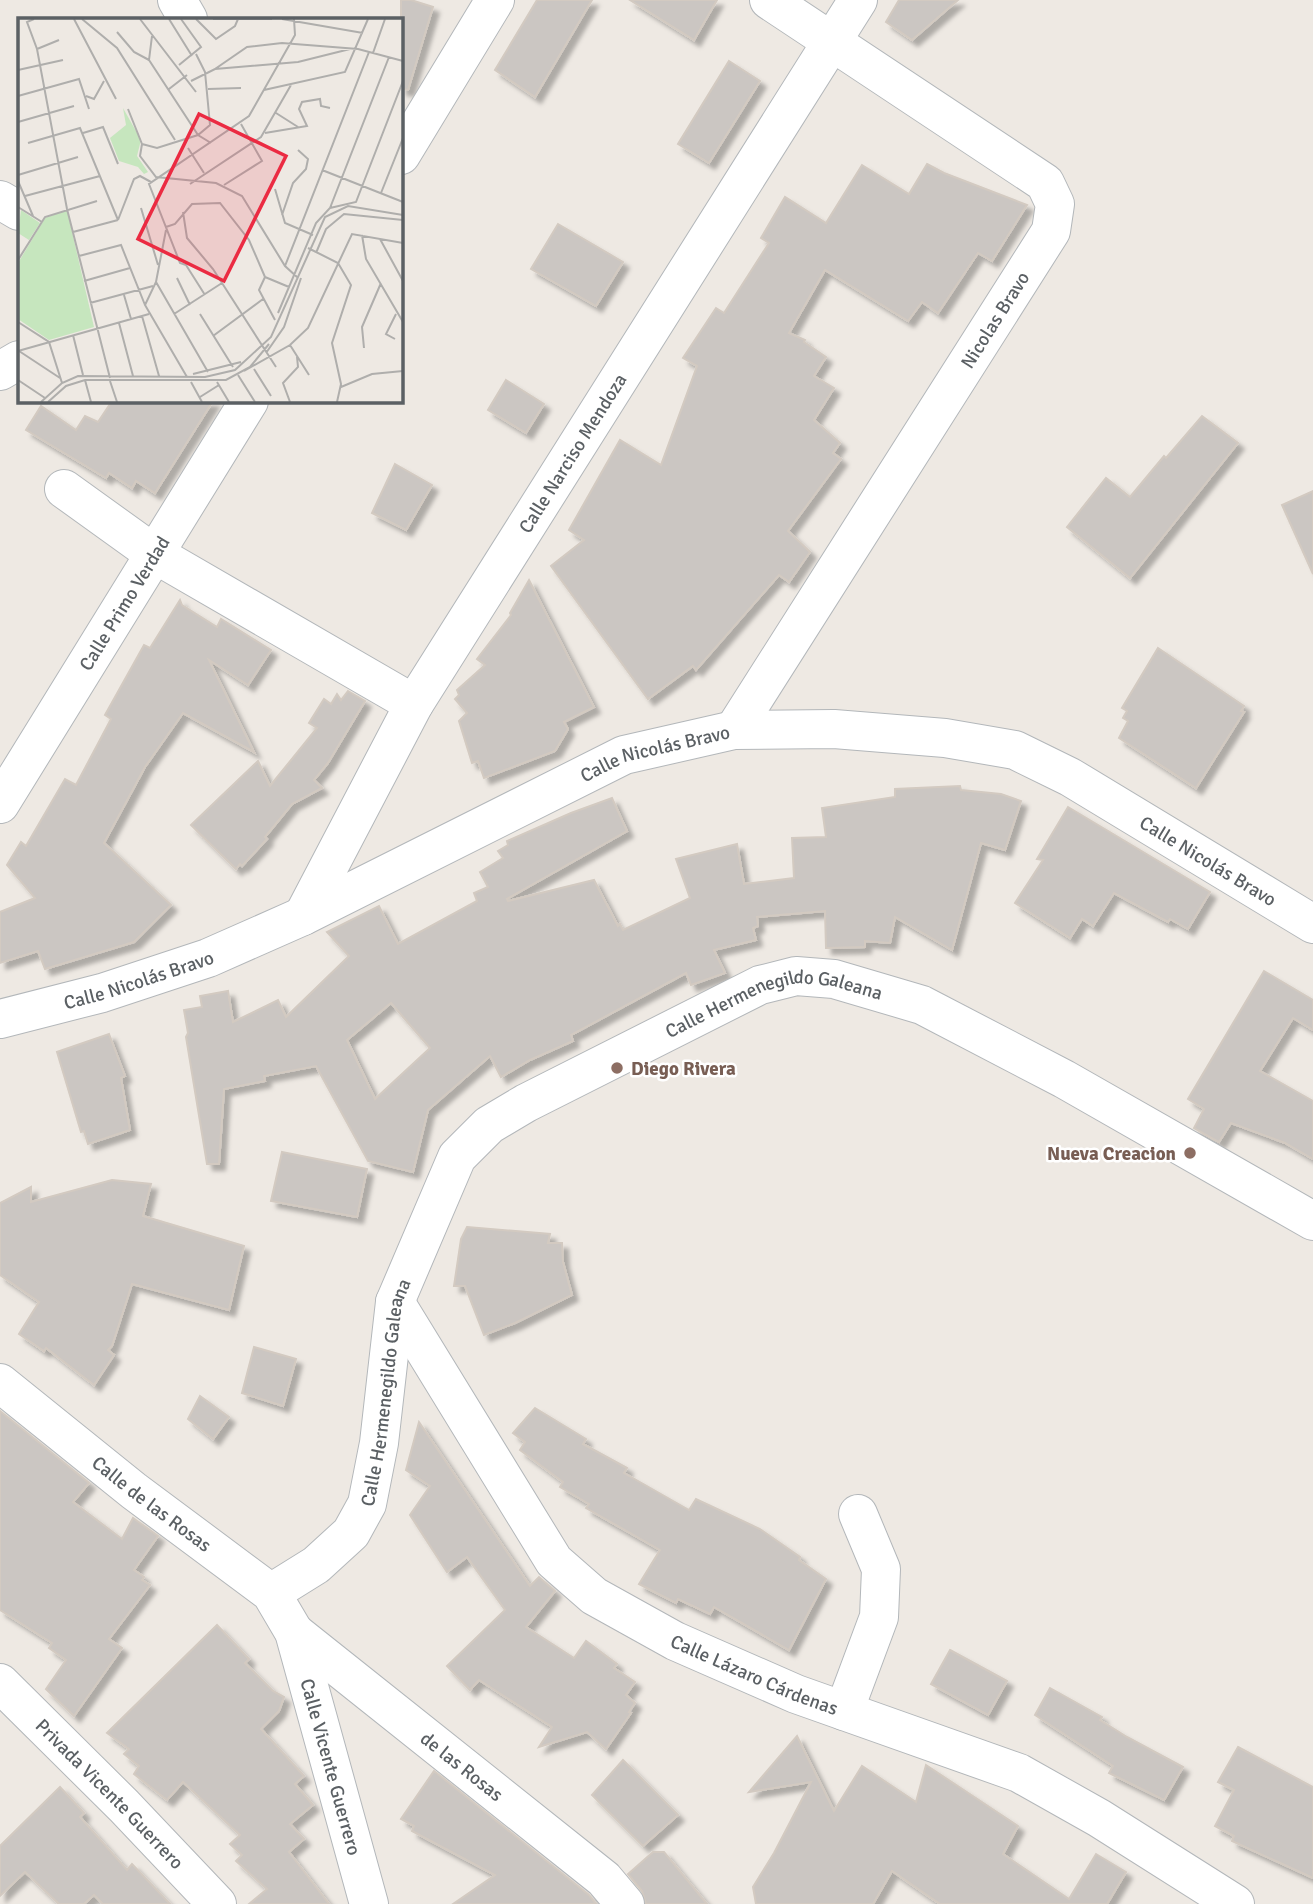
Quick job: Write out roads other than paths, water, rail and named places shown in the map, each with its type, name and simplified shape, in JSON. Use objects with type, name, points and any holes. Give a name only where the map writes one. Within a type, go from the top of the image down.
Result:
[{"type":"street","points":[[177,0],[187,18]]},
{"type":"street","points":[[402,153],[495,0]]},
{"type":"street","name":"Nicolas Bravo","points":[[734,730],[1051,231],[1055,204],[1045,183],[769,0]]},
{"type":"street","name":"Calle Narciso Mendoza","points":[[303,916],[414,704],[858,0]]},
{"type":"street","points":[[0,200],[18,210]]},
{"type":"street","points":[[0,371],[18,361]]},
{"type":"street","name":"Calle Primo Verdad","points":[[0,804],[248,402]]},
{"type":"street","points":[[64,489],[153,553],[414,704]]},
{"type":"street","name":"Calle Nicolás Bravo","points":[[0,1019],[102,993],[208,958],[303,916],[624,755],[734,730],[834,729],[945,738],[1015,750],[1070,777],[1313,924]]},
{"type":"street","name":"Calle Hermenegildo Galeana","points":[[271,1592],[316,1565],[351,1533],[367,1504],[379,1443],[395,1302],[457,1157],[489,1125],[526,1103],[760,985],[796,976],[834,979],[922,1005],[1064,1079],[1313,1221]]},
{"type":"street","name":"Calle Lázaro Cárdenas","points":[[395,1302],[554,1561],[594,1596],[675,1640],[796,1694],[1019,1773],[1099,1818],[1235,1904]]},
{"type":"street","name":"Calle de las Rosas","points":[[0,1383],[134,1491],[271,1592],[294,1632]]},
{"type":"street","points":[[844,1711],[879,1617],[881,1569],[858,1514]]},
{"type":"street","name":"Calle Vicente Guerrero","points":[[294,1632],[369,1904]]},
{"type":"street","name":"de las Rosas","points":[[294,1632],[604,1879],[625,1904]]},
{"type":"street","name":"Privada Vicente Guerrero","points":[[0,1683],[124,1805],[218,1904]]},
{"type":"place","name":"Diego Rivera","points":[[617,1068]]},
{"type":"place","name":"Nueva Creacion","points":[[1190,1153]]}]
